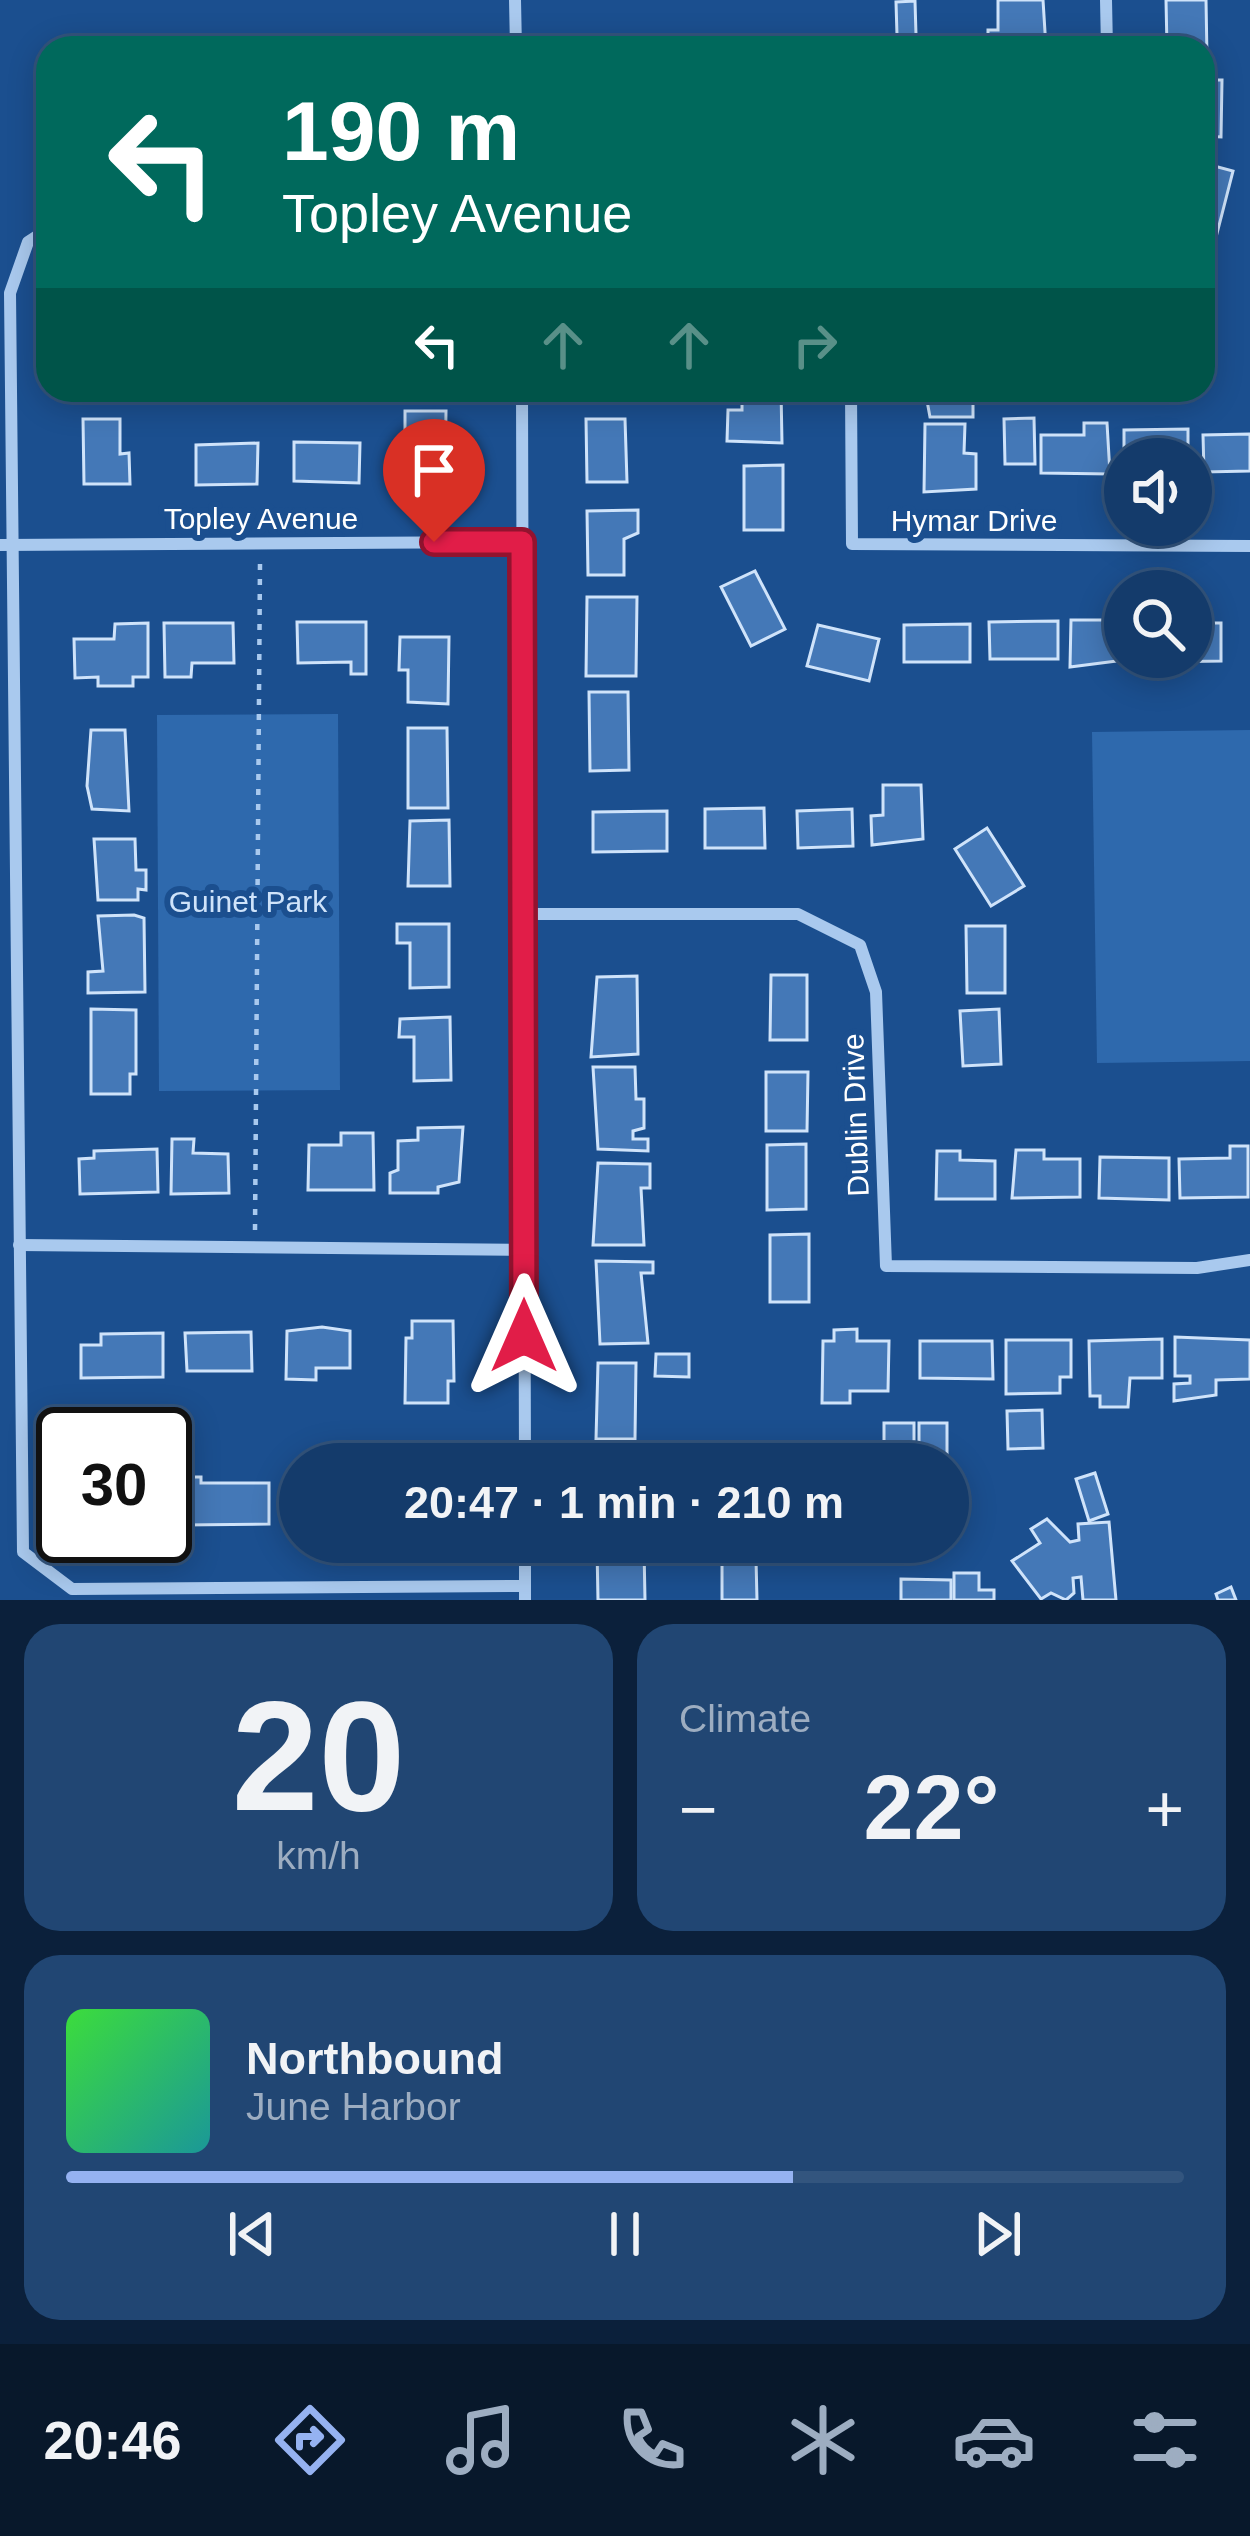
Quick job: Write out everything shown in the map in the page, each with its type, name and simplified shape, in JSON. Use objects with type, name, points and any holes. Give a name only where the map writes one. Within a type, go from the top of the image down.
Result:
[{"type":"street","points":[[514,0],[516,36]]},
{"type":"street","points":[[1106,0],[1107,36]]},
{"type":"street","points":[[36,237],[28,242],[10,293],[6,544],[23,1552],[72,1589],[525,1593]]},
{"type":"street","points":[[522,402],[525,1443]]},
{"type":"street","name":"Hymar Drive","points":[[851,402],[852,544],[1250,546]]},
{"type":"street","name":"Topley Avenue","points":[[6,544],[522,542]]},
{"type":"street","name":"Dublin Drive","points":[[524,914],[798,914],[860,945],[876,992],[886,1266],[1197,1268],[1250,1260]]},
{"type":"street","points":[[20,1245],[524,1250]]},
{"type":"path","points":[[255,1247],[260,543]]},
{"type":"green space","name":"Guinet Park","points":[[338,714],[340,1090],[159,1091],[157,715]]},
{"type":"green space","points":[[1250,730],[1250,1061],[1097,1063],[1092,732]]},
{"type":"building","points":[[998,0],[1043,0],[1045,36],[988,36],[988,30],[998,30]]},
{"type":"building","points":[[1166,0],[1206,0],[1207,36],[1167,36]]},
{"type":"building","points":[[915,1],[916,35],[897,35],[896,2]]},
{"type":"building","points":[[1215,80],[1222,80],[1221,137],[1215,137]]},
{"type":"building","points":[[1215,166],[1233,171],[1215,241]]},
{"type":"building","points":[[742,402],[781,402],[782,443],[727,441],[728,410],[742,410]]},
{"type":"building","points":[[927,402],[973,402],[973,417],[930,417]]},
{"type":"building","points":[[405,411],[446,411],[445,479],[405,479]]},
{"type":"building","points":[[1034,418],[1035,464],[1005,464],[1004,419]]},
{"type":"building","points":[[83,419],[120,419],[120,454],[129,453],[130,484],[84,484]]},
{"type":"building","points":[[586,419],[625,419],[627,482],[587,482]]},
{"type":"building","points":[[1084,423],[1107,423],[1104,474],[1041,473],[1041,435],[1084,435]]},
{"type":"building","points":[[925,424],[965,424],[964,453],[976,454],[976,489],[924,492]]},
{"type":"building","points":[[1188,429],[1188,438],[1124,438],[1124,430]]},
{"type":"building","points":[[1250,434],[1250,471],[1212,472],[1212,438],[1203,435]]},
{"type":"building","points":[[294,442],[360,443],[359,483],[294,481]]},
{"type":"building","points":[[258,443],[257,484],[196,485],[196,445]]},
{"type":"building","points":[[783,465],[783,530],[744,530],[744,466]]},
{"type":"building","points":[[638,510],[638,533],[624,539],[624,575],[588,575],[587,511]]},
{"type":"building","points":[[755,571],[785,629],[751,646],[721,587]]},
{"type":"building","points":[[587,597],[637,597],[636,676],[586,676]]},
{"type":"building","points":[[1071,620],[1104,620],[1104,663],[1070,667]]},
{"type":"building","points":[[1058,621],[1058,659],[990,659],[989,622]]},
{"type":"building","points":[[297,622],[366,622],[366,674],[351,674],[351,662],[298,663]]},
{"type":"building","points":[[148,623],[148,677],[133,677],[133,686],[98,686],[98,677],[75,678],[74,639],[114,639],[115,624]]},
{"type":"building","points":[[164,623],[233,623],[234,663],[192,663],[191,677],[165,677]]},
{"type":"building","points":[[1212,623],[1221,623],[1221,661],[1212,661]]},
{"type":"building","points":[[970,624],[970,662],[904,662],[904,625]]},
{"type":"building","points":[[818,625],[879,639],[869,681],[807,666]]},
{"type":"building","points":[[400,637],[449,637],[448,704],[408,702],[408,670],[399,670]]},
{"type":"building","points":[[589,692],[628,692],[629,770],[590,771]]},
{"type":"building","points":[[408,728],[447,728],[448,808],[408,808]]},
{"type":"building","points":[[91,730],[125,730],[129,811],[92,809],[87,786]]},
{"type":"building","points":[[883,785],[921,785],[923,839],[872,845],[871,816],[883,815]]},
{"type":"building","points":[[764,808],[765,848],[705,848],[705,809]]},
{"type":"building","points":[[852,809],[853,846],[798,848],[797,811]]},
{"type":"building","points":[[667,811],[667,851],[593,852],[593,812]]},
{"type":"building","points":[[449,820],[450,886],[408,886],[410,821]]},
{"type":"building","points":[[987,828],[1024,886],[991,906],[955,849]]},
{"type":"building","points":[[94,839],[135,839],[136,870],[146,870],[146,890],[138,889],[138,900],[98,900]]},
{"type":"building","points":[[98,916],[144,918],[145,992],[88,993],[88,972],[103,971]]},
{"type":"building","points":[[397,924],[449,924],[449,987],[410,988],[410,943],[397,943]]},
{"type":"building","points":[[966,926],[1005,926],[1005,993],[967,993]]},
{"type":"building","points":[[771,975],[807,975],[807,1040],[770,1040]]},
{"type":"building","points":[[637,976],[638,1054],[591,1057],[597,977]]},
{"type":"building","points":[[91,1009],[136,1010],[136,1074],[130,1074],[130,1094],[91,1094]]},
{"type":"building","points":[[999,1009],[1001,1064],[963,1066],[960,1011]]},
{"type":"building","points":[[450,1017],[451,1080],[414,1081],[414,1037],[399,1037],[400,1019]]},
{"type":"building","points":[[593,1067],[635,1067],[636,1099],[644,1099],[644,1128],[633,1131],[633,1139],[648,1139],[648,1151],[598,1149]]},
{"type":"building","points":[[766,1072],[808,1072],[807,1131],[766,1131]]},
{"type":"building","points":[[463,1127],[459,1182],[438,1187],[438,1193],[390,1193],[390,1173],[398,1170],[398,1141],[418,1140],[418,1128]]},
{"type":"building","points":[[341,1133],[373,1133],[374,1190],[308,1190],[309,1145],[341,1145]]},
{"type":"building","points":[[172,1139],[194,1139],[193,1153],[228,1154],[229,1193],[171,1194]]},
{"type":"building","points":[[806,1144],[806,1209],[767,1210],[767,1145]]},
{"type":"building","points":[[1230,1146],[1248,1146],[1248,1197],[1180,1198],[1179,1159],[1230,1158]]},
{"type":"building","points":[[157,1149],[158,1192],[80,1194],[79,1159],[94,1158],[94,1151]]},
{"type":"building","points":[[1016,1150],[1044,1150],[1044,1159],[1080,1159],[1080,1197],[1012,1198]]},
{"type":"building","points":[[937,1151],[960,1151],[960,1160],[995,1161],[995,1199],[936,1199]]},
{"type":"building","points":[[1100,1157],[1169,1158],[1169,1200],[1099,1198]]},
{"type":"building","points":[[598,1163],[650,1164],[650,1188],[641,1188],[644,1245],[593,1245]]},
{"type":"building","points":[[809,1234],[809,1302],[770,1302],[770,1235]]},
{"type":"building","points":[[596,1261],[653,1262],[653,1273],[641,1273],[648,1343],[600,1344]]},
{"type":"building","points":[[412,1321],[453,1321],[454,1381],[448,1381],[448,1403],[405,1403],[406,1338],[412,1338]]},
{"type":"building","points":[[322,1327],[350,1331],[350,1368],[316,1368],[316,1380],[286,1379],[287,1331]]},
{"type":"building","points":[[857,1329],[857,1341],[889,1341],[888,1391],[850,1391],[850,1403],[822,1403],[823,1341],[834,1341],[834,1330]]},
{"type":"building","points":[[251,1332],[252,1371],[187,1371],[185,1333]]},
{"type":"building","points":[[163,1333],[163,1377],[81,1378],[81,1345],[101,1345],[101,1334]]},
{"type":"building","points":[[1175,1337],[1250,1340],[1250,1379],[1216,1380],[1216,1395],[1174,1401],[1174,1384],[1190,1383],[1190,1376],[1175,1376]]},
{"type":"building","points":[[1162,1339],[1162,1378],[1130,1378],[1128,1407],[1100,1407],[1100,1396],[1090,1396],[1089,1341]]},
{"type":"building","points":[[1006,1340],[1071,1340],[1071,1377],[1060,1377],[1060,1393],[1006,1394]]},
{"type":"building","points":[[920,1341],[992,1341],[993,1379],[920,1378]]},
{"type":"building","points":[[656,1354],[689,1354],[689,1377],[655,1376]]},
{"type":"building","points":[[598,1363],[636,1363],[635,1439],[596,1439]]},
{"type":"building","points":[[1042,1410],[1043,1448],[1008,1449],[1007,1411]]},
{"type":"building","points":[[884,1423],[914,1423],[914,1443],[884,1443]]},
{"type":"building","points":[[919,1423],[947,1423],[947,1443],[919,1443]]},
{"type":"building","points":[[1095,1473],[1108,1514],[1089,1521],[1076,1479]]},
{"type":"building","points":[[192,1477],[201,1477],[201,1483],[269,1483],[269,1524],[192,1525]]},
{"type":"building","points":[[1047,1519],[1070,1542],[1079,1540],[1078,1524],[1109,1522],[1116,1600],[1083,1600],[1081,1577],[1073,1578],[1074,1593],[1066,1600],[1051,1593],[1041,1599],[1012,1561],[1040,1543],[1031,1529]]},
{"type":"building","points":[[597,1563],[644,1563],[645,1600],[598,1600]]},
{"type":"building","points":[[722,1563],[756,1563],[757,1600],[722,1600]]},
{"type":"building","points":[[954,1573],[979,1573],[979,1590],[994,1590],[994,1600],[954,1600]]},
{"type":"building","points":[[901,1579],[951,1580],[951,1600],[901,1600]]},
{"type":"building","points":[[1231,1587],[1236,1600],[1218,1600],[1216,1594]]},
{"type":"route","points":[[434,542],[522,542],[524,1336]]}]
